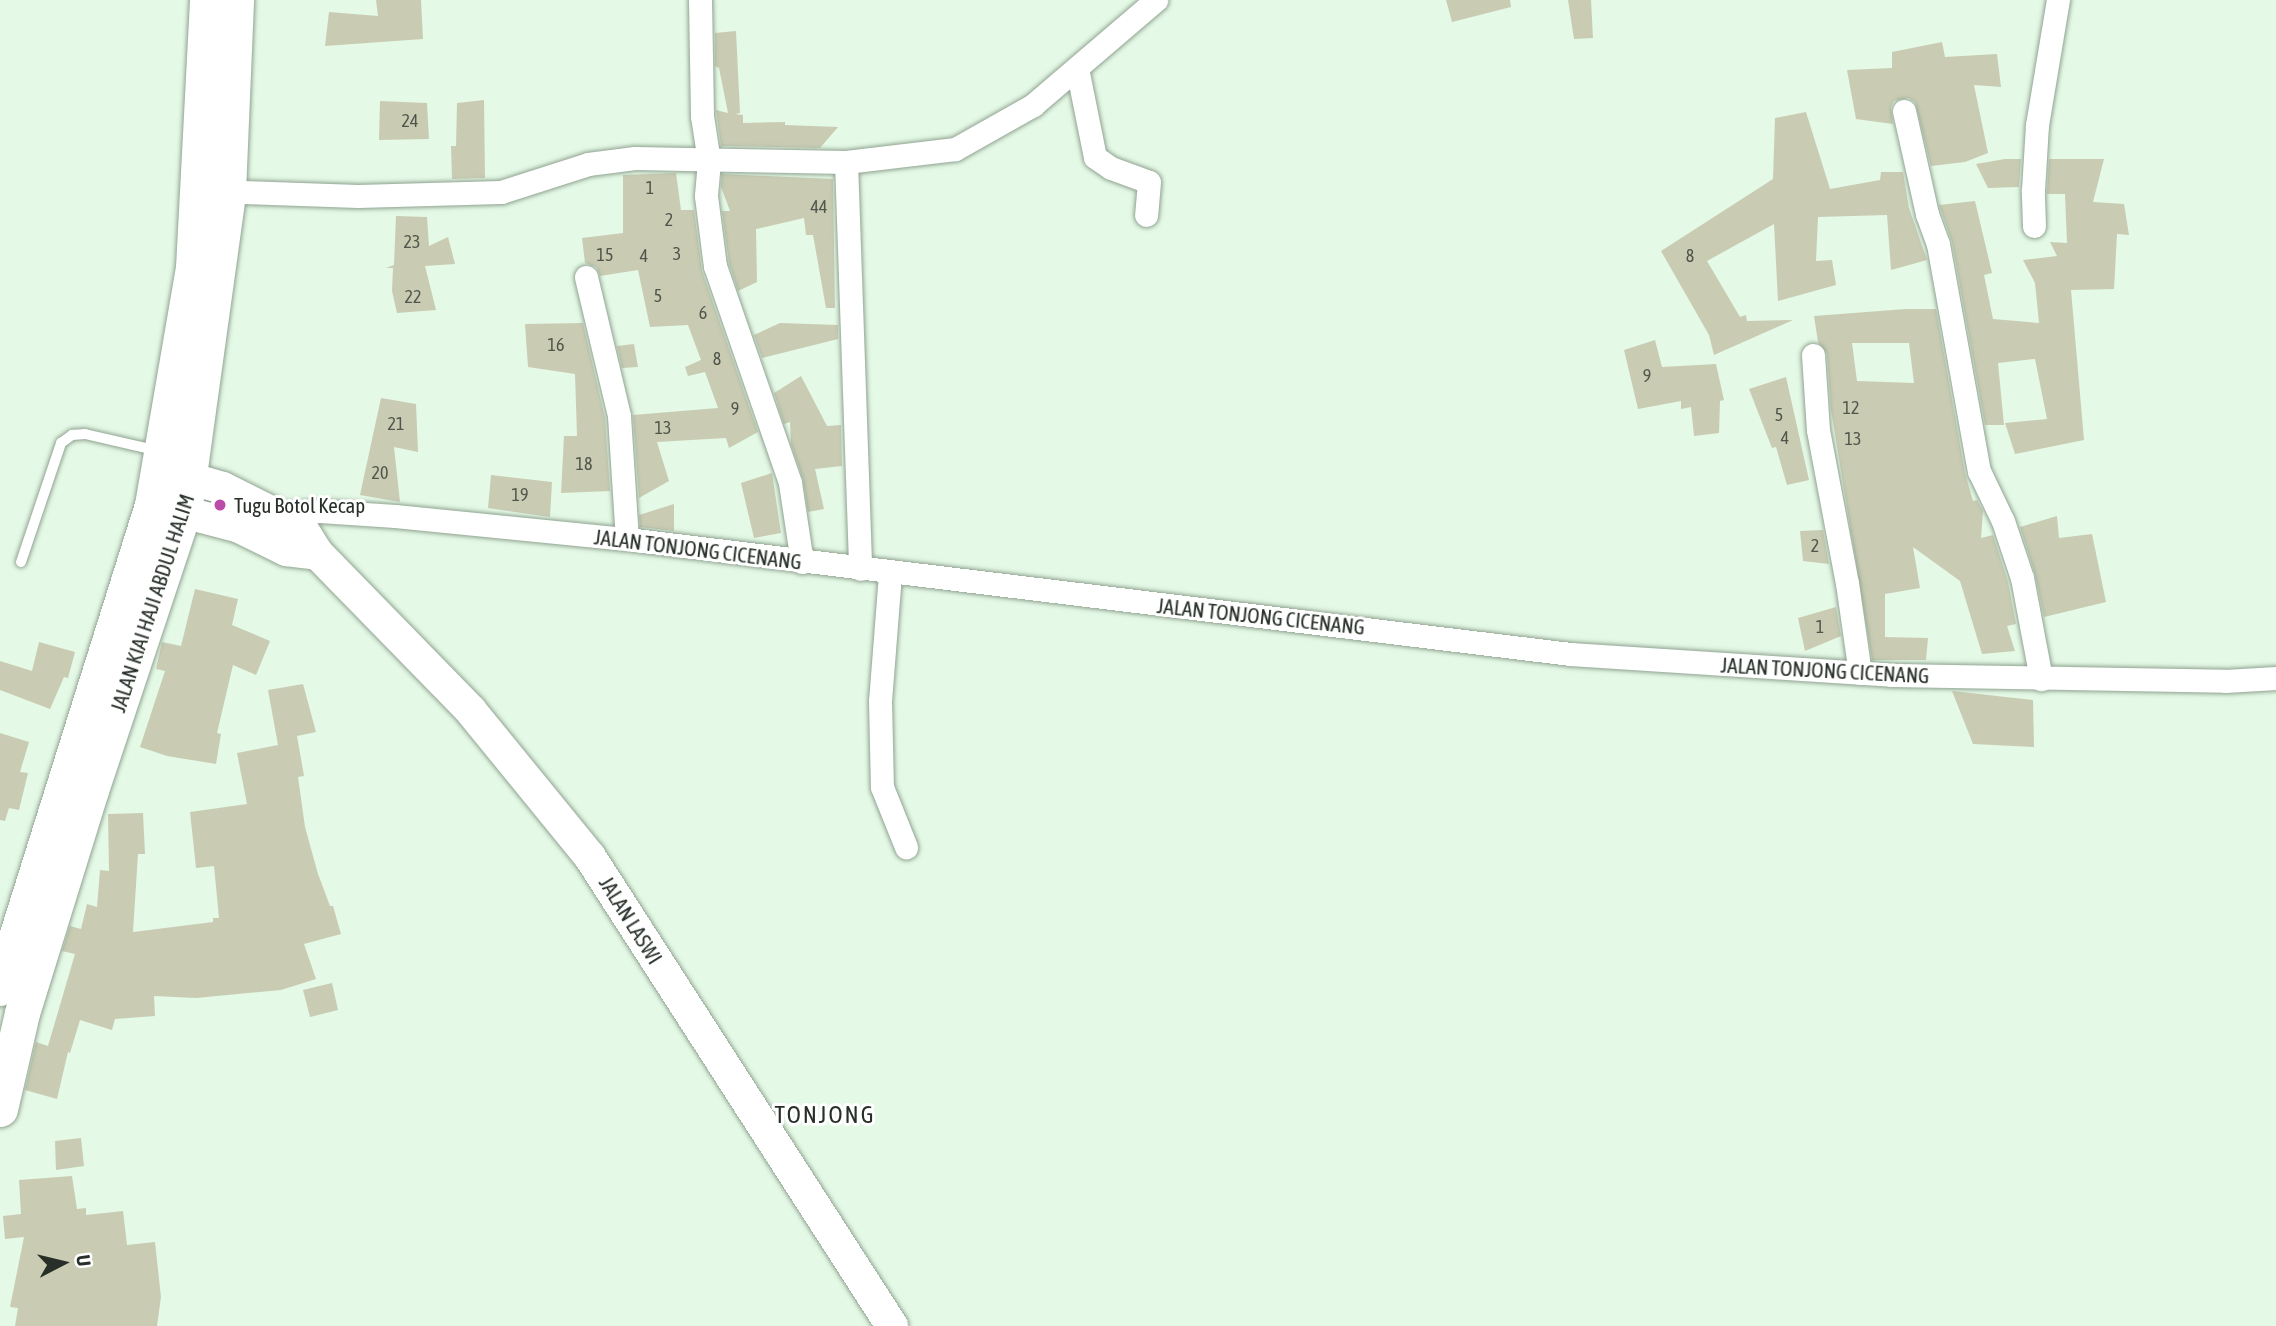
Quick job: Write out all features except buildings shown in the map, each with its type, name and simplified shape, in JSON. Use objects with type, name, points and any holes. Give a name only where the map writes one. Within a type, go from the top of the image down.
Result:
[{"type":"main road","name":"JALAN KIAI HAJI ABDUL HALIM","points":[[207,0],[212,191]]},
{"type":"main road","name":"JALAN KIAI HAJI ABDUL HALIM","points":[[0,1109],[22,1013],[90,790],[169,483],[193,268],[212,191],[236,0]]},
{"type":"main road","name":"JALAN KIAI HAJI ABDUL HALIM","points":[[0,988],[169,483]]},
{"type":"main road","name":"JALAN LASWI","points":[[169,483],[223,488],[267,524],[286,550],[318,554],[471,711],[590,857],[825,1226],[892,1326]]},
{"type":"street","points":[[700,0],[702,116],[709,162],[706,195],[715,266],[790,483],[802,562]]},
{"type":"street","points":[[212,191],[358,196],[500,192],[555,177],[588,164],[635,158],[709,162],[846,162],[955,149],[1032,105],[1156,0]]},
{"type":"street","points":[[2034,226],[2037,125],[2058,0]]},
{"type":"street","points":[[1077,68],[1095,157],[1111,168],[1149,181],[1146,215]]},
{"type":"street","points":[[1904,111],[1927,214],[1938,244],[1979,471],[2003,521],[2022,578],[2041,679]]},
{"type":"street","points":[[846,162],[860,569]]},
{"type":"street","points":[[586,277],[619,416],[627,539]]},
{"type":"street","points":[[1813,355],[1818,430],[1847,583],[1860,673]]},
{"type":"street","name":"JALAN TONJONG CICENANG","points":[[267,524],[320,511],[627,539],[890,574],[1394,631],[1570,654],[1860,673],[2041,679],[2225,681],[2276,678]]},
{"type":"street","points":[[890,574],[880,701],[882,787],[906,847]]},
{"type":"lane","points":[[21,562],[61,443],[72,435],[85,434],[169,483]]},
{"type":"place","name":"Tugu Botol Kecap","points":[[220,505]]},
{"type":"district","name":"TONJONG","points":[[825,1115]]}]
